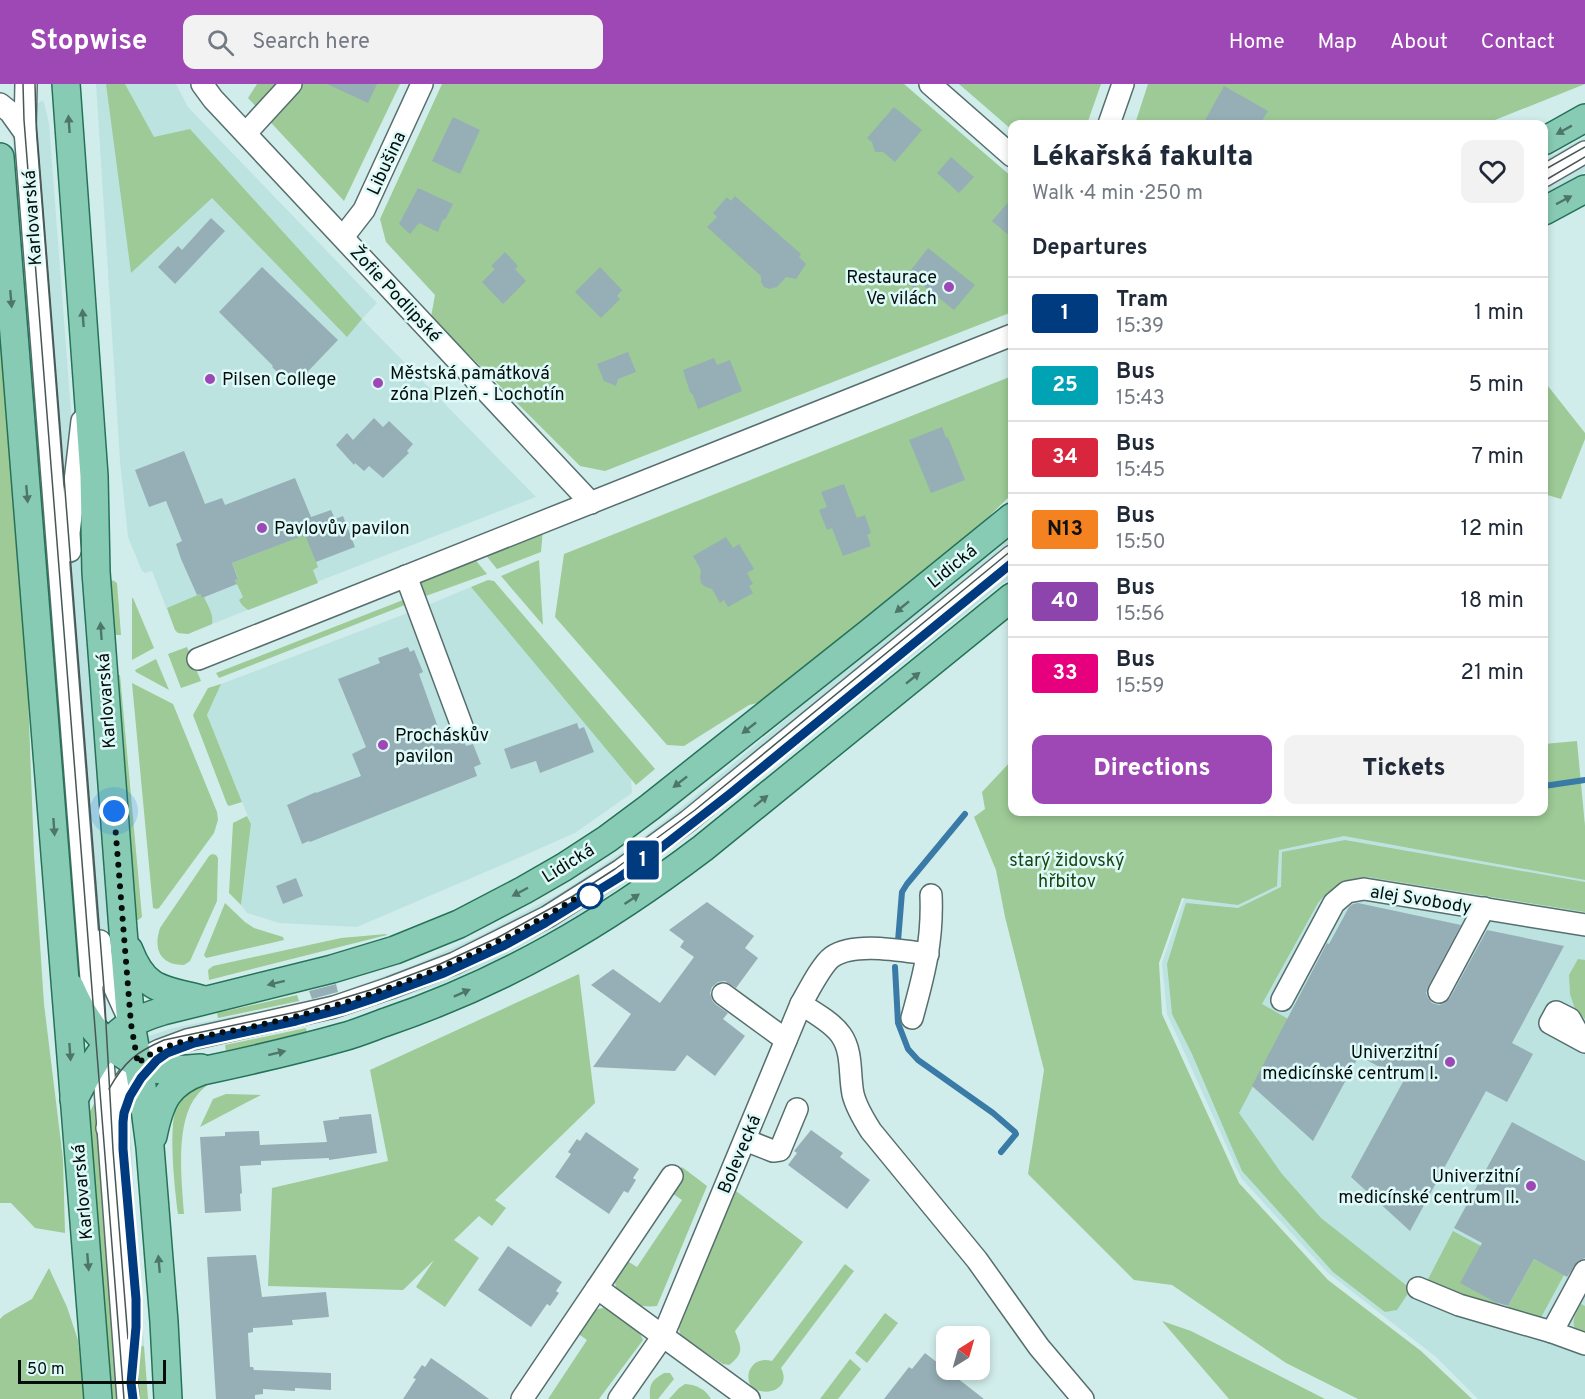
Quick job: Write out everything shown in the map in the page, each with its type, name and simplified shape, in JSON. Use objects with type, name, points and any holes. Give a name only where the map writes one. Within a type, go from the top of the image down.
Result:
[{"type":"main road","name":"Karlovarská","points":[[66,84],[94,476],[96,572],[123,930],[131,1024],[150,1147],[168,1399]]},
{"type":"main road","points":[[1548,139],[1585,118]]},
{"type":"main road","name":"Karlovarská","points":[[0,157],[98,1399]]},
{"type":"main road","points":[[1548,209],[1585,189]]},
{"type":"main road","name":"Lidická","points":[[74,1099],[98,1057],[102,1041],[141,1018],[332,969],[395,950],[459,924],[564,867],[650,807],[1008,520]]},
{"type":"main road","points":[[64,973],[78,1004],[102,1041],[140,1075],[152,1069],[180,1070],[220,1067],[345,1037],[417,1012],[529,962],[637,896],[703,848],[1008,600]]},
{"type":"main road","points":[[123,930],[129,951],[144,979],[155,987],[205,1001]]},
{"type":"main road","name":"Karlovarská","points":[[150,1147],[160,1107],[177,1082],[189,1075],[220,1067]]},
{"type":"street","name":"Karlovarská","points":[[13,84],[25,126]]},
{"type":"street","name":"Karlovarská","points":[[26,84],[25,126],[64,639],[102,1041],[129,1399]]},
{"type":"street","name":"Karlovarská","points":[[32,84],[102,960],[104,988],[102,1041]]},
{"type":"street","name":"Žofie Podlipské","points":[[202,84],[591,503]]},
{"type":"street","points":[[246,134],[291,84]]},
{"type":"street","name":"Libušina","points":[[343,237],[364,210],[422,84]]},
{"type":"street","points":[[930,84],[1008,152]]},
{"type":"street","points":[[1110,120],[1123,84]]},
{"type":"street","points":[[0,104],[25,126]]},
{"type":"street","points":[[1548,174],[1585,152]]},
{"type":"street","points":[[198,658],[1008,337]]},
{"type":"street","name":"Karlovarská","points":[[69,533],[87,377]]},
{"type":"street","name":"Lidická","points":[[107,1128],[123,1084],[140,1075],[142,1059],[160,1050],[187,1040],[334,1006],[390,988],[455,963],[547,917],[621,870],[688,821],[1008,559]]},
{"type":"street","points":[[406,576],[463,729]]},
{"type":"street","name":"Karlovarská","points":[[50,769],[64,639]]},
{"type":"street","name":"alej Svobody","points":[[1282,1000],[1334,903],[1347,892],[1364,889],[1585,925]]},
{"type":"street","points":[[912,1018],[928,954],[932,915],[931,895]]},
{"type":"street","points":[[1439,992],[1484,908]]},
{"type":"street","name":"Bolevecká","points":[[619,1399],[663,1336],[801,1004],[830,958],[843,951],[863,949],[928,954]]},
{"type":"street","name":"Karlovarská","points":[[102,960],[131,1024]]},
{"type":"street","points":[[723,994],[786,1041]]},
{"type":"street","points":[[801,1004],[834,1028],[846,1044],[853,1095],[871,1131],[977,1260],[1040,1347],[1083,1399]]},
{"type":"street","points":[[745,1140],[773,1151],[780,1150],[797,1109]]},
{"type":"street","points":[[522,1399],[672,1176]]},
{"type":"street","points":[[1552,1332],[1585,1271]]},
{"type":"street","points":[[597,1288],[748,1399]]},
{"type":"street","points":[[1418,1288],[1459,1305],[1585,1344]]},
{"type":"shaded area","name":"Pilsen College","points":[[96,84],[176,84],[188,107],[377,303],[362,319],[536,497],[188,634],[178,633],[152,571],[145,573],[142,571],[128,537],[120,461]]},
{"type":"shaded area","points":[[42,100],[49,123],[72,425],[82,503],[116,965],[108,990],[88,992],[58,612],[48,612],[10,104],[39,103]]},
{"type":"shaded area","points":[[1585,137],[1585,172],[1548,192],[1548,158]]},
{"type":"shaded area","points":[[1008,540],[1008,579],[660,858],[581,913],[494,961],[437,986],[318,1023],[188,1052],[169,1059],[147,1062],[146,1037],[173,1028],[311,1001],[338,993],[414,965],[481,935],[562,892],[637,842]]},
{"type":"shaded area","points":[[471,587],[631,779],[632,793],[575,833],[357,927],[279,923],[247,913],[241,905],[251,824],[207,715],[221,684]]},
{"type":"shaded area","points":[[1359,820],[1585,822],[1585,1399],[1478,1399],[1436,1357],[1327,1272],[1241,1178],[1167,1014],[1162,963],[1184,899],[1207,867]]},
{"type":"shaded area","points":[[98,1103],[129,1110],[144,1346],[137,1347],[134,1378]]},
{"type":"green space","points":[[106,84],[125,84],[154,137],[190,129],[362,319],[347,337],[212,198],[131,273]]},
{"type":"green space","points":[[257,84],[400,84],[344,201],[248,98]]},
{"type":"green space","points":[[442,84],[904,84],[1008,174],[1008,314],[605,471],[580,466],[431,317],[435,295],[386,242],[380,219]]},
{"type":"green space","points":[[959,84],[1101,84],[1088,120],[1008,120],[1008,127]]},
{"type":"green space","points":[[1148,84],[1585,84],[1495,120],[1136,120]]},
{"type":"green space","points":[[0,329],[27,669],[34,854],[44,1004],[63,1159],[65,1233],[35,1228],[11,1203],[0,1203]]},
{"type":"green space","points":[[1008,378],[1008,498],[941,563],[770,700],[749,705],[684,746],[667,745],[555,617],[564,554]]},
{"type":"green space","points":[[1548,386],[1585,433],[1585,439],[1561,499],[1548,495]]},
{"type":"green space","points":[[543,529],[541,552],[497,569],[484,553]]},
{"type":"green space","points":[[306,534],[318,567],[313,570],[318,583],[248,610],[239,600],[243,597],[235,580],[238,578],[232,563]]},
{"type":"green space","points":[[473,557],[487,574],[423,597],[419,585],[420,580]]},
{"type":"green space","points":[[539,560],[543,625],[501,576]]},
{"type":"green space","points":[[108,579],[117,583],[121,635],[112,635]]},
{"type":"green space","points":[[488,580],[494,581],[655,769],[636,785],[471,587]]},
{"type":"green space","points":[[200,594],[202,598],[204,597],[210,610],[212,624],[188,634],[178,633],[167,608]]},
{"type":"green space","points":[[132,598],[154,648],[132,660]]},
{"type":"green space","points":[[403,600],[405,605],[219,678],[216,673]]},
{"type":"green space","points":[[187,647],[201,681],[181,688],[168,654]]},
{"type":"green space","points":[[156,659],[169,690],[135,670]]},
{"type":"green space","points":[[115,675],[120,675],[142,917],[138,920],[135,920]]},
{"type":"green space","points":[[132,683],[173,704],[217,812],[218,820],[214,833],[157,909],[153,908]]},
{"type":"green space","points":[[221,684],[207,715],[242,802],[229,806],[193,715],[208,688]]},
{"type":"green space","name":"starý židovský hřbitov","points":[[1577,741],[1585,826],[1585,880],[1344,836],[1279,850],[1277,886],[1238,905],[1182,898],[1159,963],[1162,1014],[1239,1183],[1328,1280],[1421,1351],[1472,1399],[1358,1399],[1286,1363],[1172,1285],[1134,1280],[1028,1174],[1044,1070],[1005,917],[996,870],[974,817],[985,809],[982,792],[1008,764],[1008,816],[1548,816],[1548,744]]},
{"type":"green space","points":[[247,816],[251,824],[241,905],[229,893],[233,823]]},
{"type":"green space","points":[[1345,840],[1585,882],[1585,912],[1368,877],[1346,882],[1328,892],[1318,903],[1262,1004],[1288,1019],[1239,1113],[1282,1174],[1321,1218],[1411,1289],[1397,1310],[1385,1312],[1333,1272],[1242,1171],[1192,1054],[1172,1014],[1167,964],[1186,903],[1238,908],[1281,887],[1282,852]]},
{"type":"green space","points":[[212,854],[218,858],[217,901],[190,961],[184,965],[169,962],[164,959],[158,949],[160,928]]},
{"type":"green space","points":[[225,903],[254,928],[283,937],[284,940],[206,958],[204,955]]},
{"type":"green space","points":[[386,934],[209,980],[208,970],[213,966],[341,938]]},
{"type":"green space","points":[[1578,959],[1585,960],[1585,1019],[1575,1009],[1570,994],[1569,975]]},
{"type":"green space","points":[[579,974],[595,1103],[495,1200],[506,1208],[492,1226],[479,1216],[454,1240],[479,1258],[445,1307],[416,1287],[434,1260],[403,1290],[268,1286],[272,1188],[388,1161],[370,1070]]},
{"type":"green space","points":[[297,995],[299,1001],[218,1018],[217,1013]]},
{"type":"green space","points":[[306,1028],[307,1033],[226,1051],[225,1045]]},
{"type":"green space","points":[[209,1084],[190,1106],[185,1120],[181,1152],[184,1214],[178,1214],[172,1140],[175,1112],[178,1103],[187,1092]]},
{"type":"green space","points":[[226,1094],[261,1095],[200,1127],[213,1099]]},
{"type":"green space","points":[[98,1103],[120,1399],[109,1399],[87,1117],[94,1104]]},
{"type":"green space","points":[[682,1167],[707,1186],[657,1306],[634,1304],[620,1295],[615,1285],[614,1275],[624,1259],[637,1267],[682,1200],[669,1191]]},
{"type":"green space","points":[[732,1188],[803,1242],[735,1331],[740,1353],[729,1365],[723,1364],[680,1336],[679,1326]]},
{"type":"green space","points":[[1453,1231],[1481,1246],[1461,1283],[1507,1308],[1534,1259],[1564,1275],[1538,1323],[1426,1283]]},
{"type":"green space","points":[[845,1264],[854,1271],[781,1368],[784,1376],[782,1383],[778,1388],[765,1392],[753,1387],[748,1377],[753,1365],[760,1361],[772,1361]]},
{"type":"green space","points":[[49,1268],[67,1307],[78,1340],[84,1399],[0,1399],[0,1319],[32,1299]]},
{"type":"green space","points":[[1581,1304],[1585,1306],[1585,1339],[1574,1326],[1574,1319]]},
{"type":"green space","points":[[603,1308],[626,1320],[637,1330],[643,1340],[599,1399],[548,1399],[587,1340],[577,1333],[594,1310]]},
{"type":"green space","points":[[885,1313],[898,1323],[867,1363],[855,1353]]},
{"type":"green space","points":[[1162,1321],[1191,1331],[1325,1399],[1229,1399]]},
{"type":"green space","points":[[144,1346],[148,1399],[136,1399],[134,1378],[137,1347]]},
{"type":"green space","points":[[850,1359],[861,1369],[838,1399],[820,1399]]},
{"type":"green space","points":[[664,1373],[670,1373],[674,1379],[658,1399],[650,1399],[652,1383]]},
{"type":"green space","points":[[685,1384],[700,1388],[711,1399],[669,1399]]},
{"type":"building","points":[[327,84],[377,84],[368,103]]},
{"type":"building","points":[[1224,86],[1268,111],[1262,120],[1205,120]]},
{"type":"building","points":[[894,107],[922,130],[895,162],[883,152],[875,152],[872,142],[867,138]]},
{"type":"building","points":[[453,117],[480,130],[460,174],[432,161]]},
{"type":"building","points":[[951,157],[974,177],[959,193],[937,173]]},
{"type":"building","points":[[418,188],[453,204],[438,232],[419,223],[410,234],[399,224]]},
{"type":"building","points":[[735,196],[801,254],[799,257],[806,264],[796,279],[786,277],[777,287],[769,289],[764,287],[761,276],[707,227],[717,217],[713,213],[727,197],[731,201]]},
{"type":"building","points":[[1008,203],[1008,235],[992,221]]},
{"type":"building","points":[[211,218],[225,231],[175,284],[158,267],[178,246],[182,250]]},
{"type":"building","points":[[928,248],[975,285],[954,310],[920,283],[915,289],[904,279]]},
{"type":"building","points":[[505,252],[518,266],[515,269],[526,281],[503,304],[482,282],[495,269],[491,266]]},
{"type":"building","points":[[262,267],[338,340],[293,387],[219,312]]},
{"type":"building","points":[[600,267],[622,290],[617,296],[620,299],[601,318],[575,292]]},
{"type":"building","points":[[628,352],[636,372],[618,379],[616,386],[604,381],[597,364]]},
{"type":"building","points":[[714,358],[717,365],[730,360],[742,391],[698,409],[683,370]]},
{"type":"building","points":[[374,418],[383,427],[389,421],[413,444],[407,451],[409,453],[383,478],[369,466],[364,471],[355,463],[354,465],[336,445],[347,433],[353,440]]},
{"type":"building","points":[[942,427],[965,480],[931,493],[909,440]]},
{"type":"building","name":"Pavlovův pavilon","points":[[184,451],[205,504],[222,498],[225,505],[295,478],[311,517],[331,510],[335,519],[343,516],[355,547],[316,562],[305,535],[232,563],[238,579],[235,580],[237,584],[202,598],[200,594],[197,595],[181,559],[176,544],[182,541],[166,501],[149,507],[135,470]]},
{"type":"building","points":[[844,484],[857,518],[865,515],[871,533],[867,535],[871,546],[843,556],[832,528],[827,530],[819,510],[827,507],[821,492]]},
{"type":"building","points":[[726,537],[733,548],[739,544],[754,569],[747,573],[753,584],[749,586],[753,593],[728,607],[724,600],[720,603],[712,589],[701,583],[701,570],[693,556]]},
{"type":"building","name":"Procháskův pavilon","points":[[408,647],[410,652],[414,650],[423,672],[419,674],[444,744],[456,739],[464,741],[466,746],[473,744],[481,764],[474,767],[477,776],[302,844],[287,805],[361,776],[352,754],[366,747],[338,679],[380,663],[378,658]]},
{"type":"building","points":[[577,723],[579,729],[584,727],[594,752],[540,773],[536,761],[511,769],[504,749]]},
{"type":"building","points":[[296,878],[303,896],[283,904],[276,886]]},
{"type":"building","points":[[707,902],[754,936],[745,948],[758,958],[736,988],[725,981],[718,982],[712,987],[710,993],[715,1004],[728,1013],[723,1019],[745,1036],[715,1076],[687,1055],[675,1071],[593,1067],[631,1014],[591,985],[613,969],[660,1003],[694,957],[680,947],[684,941],[669,930]]},
{"type":"building","name":"Univerzitní medicínské centrum I.","points":[[1358,903],[1461,925],[1426,993],[1432,1003],[1439,1005],[1450,998],[1487,930],[1564,946],[1512,1043],[1533,1054],[1507,1102],[1486,1091],[1410,1231],[1351,1177],[1404,1080],[1359,1056],[1313,1141],[1252,1086],[1327,943],[1329,944],[1349,907]]},
{"type":"building","points":[[336,984],[338,992],[312,999],[309,991]]},
{"type":"building","points":[[371,1114],[377,1153],[329,1160],[329,1158],[261,1161],[261,1165],[240,1166],[241,1211],[205,1213],[200,1137],[225,1136],[225,1132],[259,1131],[260,1145],[327,1142],[323,1121]]},
{"type":"building","points":[[1512,1122],[1585,1161],[1585,1258],[1578,1261],[1567,1277],[1534,1259],[1508,1306],[1495,1302],[1460,1283],[1482,1243],[1454,1228]]},
{"type":"building","points":[[811,1130],[843,1153],[840,1157],[870,1180],[847,1209],[788,1165],[797,1153],[794,1151]]},
{"type":"building","points":[[586,1132],[639,1169],[633,1178],[636,1180],[628,1193],[624,1191],[609,1214],[555,1177],[571,1154],[568,1152],[577,1139],[580,1141]]},
{"type":"building","points":[[508,1246],[562,1282],[556,1291],[559,1293],[550,1306],[547,1304],[531,1327],[478,1290]]},
{"type":"building","points":[[256,1255],[262,1297],[326,1292],[329,1317],[292,1320],[293,1325],[253,1328],[253,1332],[248,1333],[250,1367],[254,1370],[331,1373],[331,1390],[263,1389],[263,1394],[255,1395],[255,1399],[216,1399],[207,1257]]},
{"type":"building","points":[[925,1353],[936,1362],[936,1380],[960,1380],[984,1399],[884,1399],[909,1367],[912,1369]]},
{"type":"building","points":[[431,1358],[489,1399],[403,1399],[416,1379],[413,1378],[422,1365],[425,1367]]},
{"type":"waterway","points":[[1548,785],[1585,780]]},
{"type":"waterway","points":[[898,941],[902,892],[965,814]]},
{"type":"waterway","points":[[895,967],[898,1023],[908,1049],[918,1060],[993,1113],[1015,1132],[1016,1134],[1001,1152]]},
{"type":"tram line","points":[[23,84],[124,1399]]},
{"type":"tram line","points":[[35,84],[104,988],[113,1150],[128,1339]]},
{"type":"tram line","points":[[1548,168],[1585,147]]},
{"type":"tram line","points":[[1548,179],[1585,157]]},
{"type":"tram line","points":[[109,1089],[132,1059],[164,1040],[301,1011],[370,990],[440,964],[497,938],[573,896],[615,869],[695,810],[1008,553]]},
{"type":"tram line","points":[[131,1383],[136,1299],[123,1149],[123,1122],[130,1096],[141,1078],[157,1060],[167,1053],[194,1043],[296,1021],[375,998],[445,973],[545,923],[662,847],[1008,566]]},
{"type":"tram line","name":"1","points":[[133,1399],[131,1383],[136,1299],[123,1149],[123,1122],[124,1113],[134,1088],[157,1060],[167,1053],[194,1043],[342,1009],[444,973],[503,946],[578,904],[662,847],[731,793],[1008,566]]},
{"type":"tram line","points":[[131,1375],[133,1399]]},
{"type":"place","name":"Restaurace Ve vilách","points":[[949,287]]},
{"type":"place","name":"Pilsen College","points":[[210,379]]},
{"type":"place","name":"Městská památková zóna Plzeň - Lochotín","points":[[378,383]]},
{"type":"place","name":"Pavlovův pavilon","points":[[262,528]]},
{"type":"place","name":"Procháskův pavilon","points":[[383,745]]},
{"type":"place","name":"Univerzitní medicínské centrum I.","points":[[1450,1062]]},
{"type":"place","name":"Univerzitní medicínské centrum II.","points":[[1531,1186]]},
{"type":"route","points":[[114,811],[131,1024],[138,1064],[142,1059],[160,1050],[187,1040],[334,1006],[390,988],[455,963],[547,917],[584,893],[590,896]]}]
